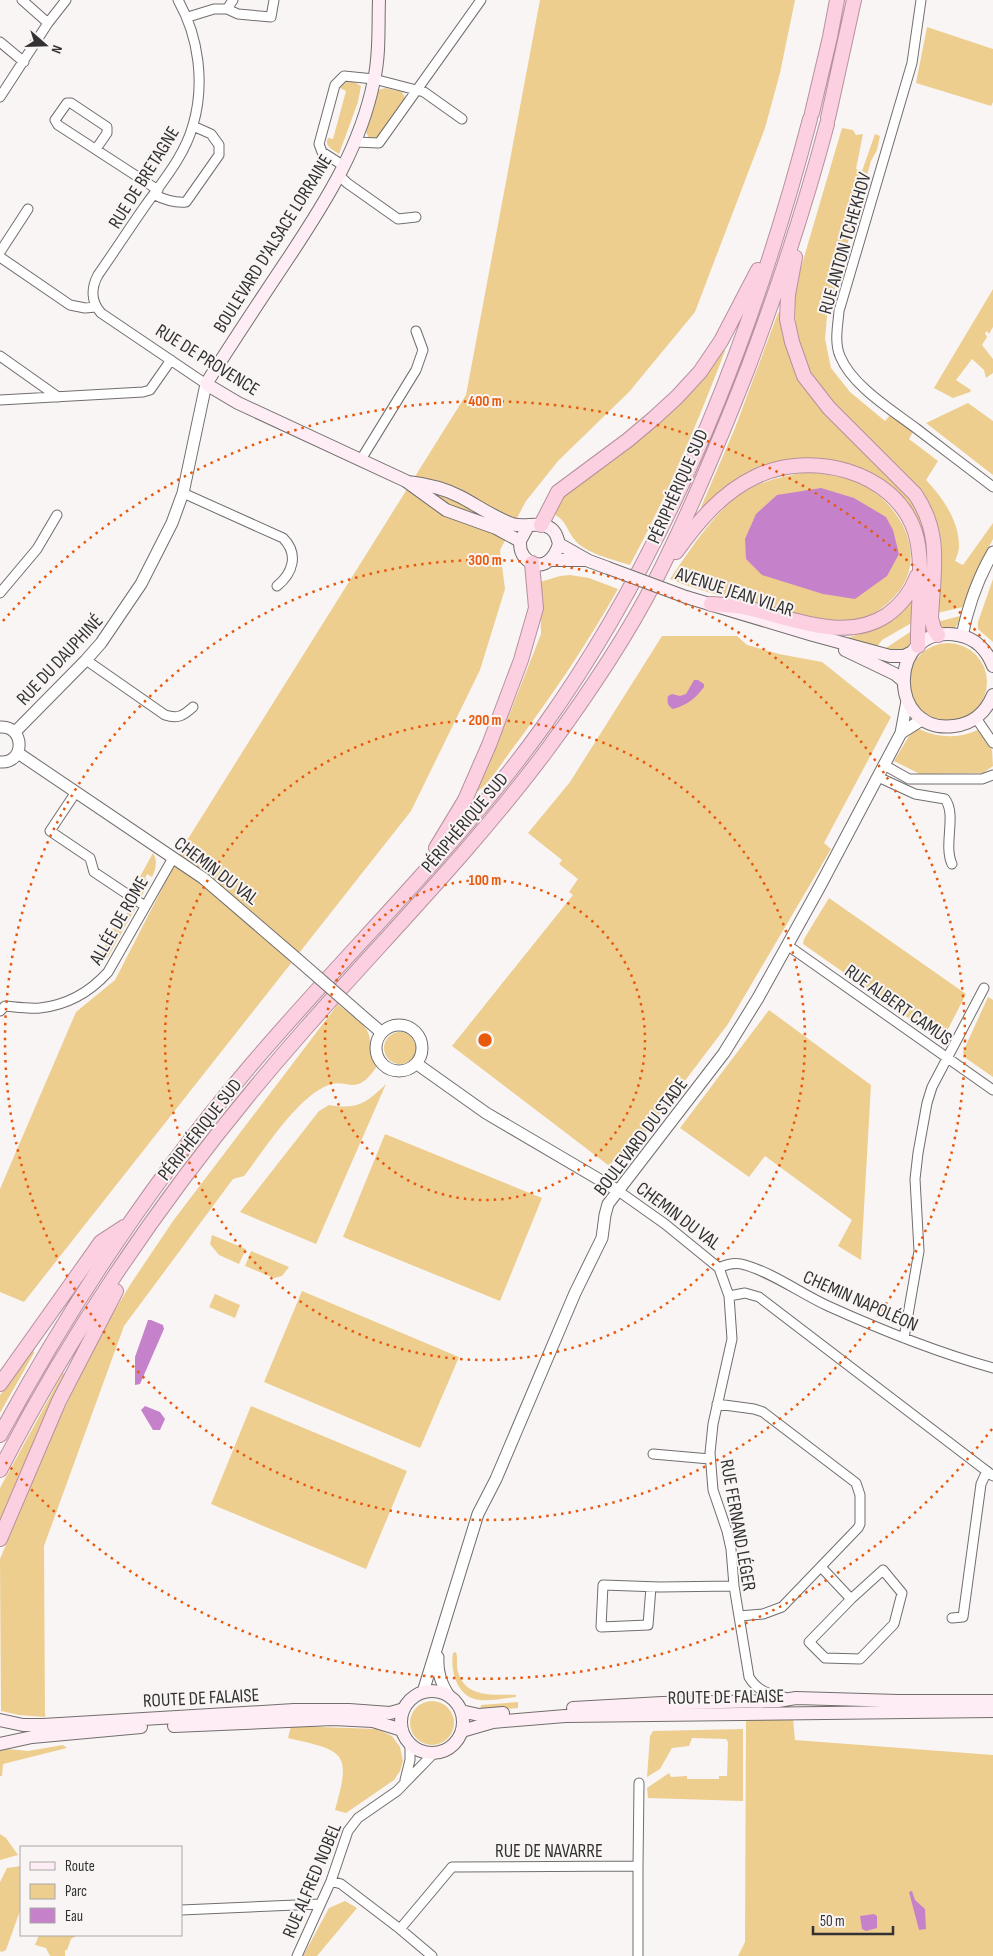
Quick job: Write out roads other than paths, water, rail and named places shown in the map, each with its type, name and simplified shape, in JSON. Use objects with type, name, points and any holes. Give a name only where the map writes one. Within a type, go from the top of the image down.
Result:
[{"type":"highway","name":"PÉRIPHÉRIQUE SUD","points":[[0,1435],[56,1336],[129,1224],[205,1122],[249,1067],[413,884],[503,779],[541,730],[573,684],[632,585],[662,526],[716,405],[751,312],[791,192],[830,37],[837,0]]},
{"type":"highway","name":"PÉRIPHÉRIQUE SUD","points":[[0,1470],[81,1328],[141,1236],[244,1101],[304,1030],[464,853],[548,750],[589,690],[654,583],[732,410],[761,334],[813,178],[854,0]]},
{"type":"highway","points":[[813,178],[788,295],[787,319],[792,342],[804,376],[816,392],[829,408],[915,494],[925,510],[934,536],[931,618],[938,635]]},
{"type":"highway","points":[[535,526],[558,492],[647,425],[700,372],[721,341],[778,231]]},
{"type":"highway","points":[[654,583],[692,529],[712,508],[734,490],[762,473],[805,465],[826,466],[846,471],[869,480],[890,493],[906,512],[911,522],[920,550],[915,649]]},
{"type":"highway","points":[[413,884],[465,800],[521,660],[536,608],[532,563]]},
{"type":"highway","points":[[711,604],[741,607],[817,625],[847,628],[866,626],[880,620],[902,603],[912,588],[920,565]]},
{"type":"highway","points":[[0,1384],[100,1242],[129,1224]]},
{"type":"highway","points":[[0,1539],[59,1400],[110,1301],[132,1264],[141,1236]]},
{"type":"main road","name":"BOULEVARD D'ALSACE LORRAINE","points":[[206,384],[321,208],[342,171],[355,142],[374,79],[379,0]]},
{"type":"main road","name":"RUE DE PROVENCE","points":[[206,384],[238,403],[406,481]]},
{"type":"main road","points":[[406,481],[452,492],[488,514],[511,524],[553,530],[559,544],[554,557],[540,565],[532,563],[522,553],[520,541]]},
{"type":"main road","points":[[406,481],[446,510],[490,526],[520,541]]},
{"type":"main road","points":[[520,541],[535,526]]},
{"type":"main road","name":"AVENUE JEAN VILAR","points":[[559,544],[608,568],[686,597],[813,636],[890,656],[904,656],[915,649]]},
{"type":"main road","name":"AVENUE JEAN VILAR","points":[[551,560],[589,560]]},
{"type":"main road","points":[[993,666],[981,647],[962,636],[938,635],[927,639],[915,649],[905,665],[902,680],[907,701],[914,712],[931,724],[950,727],[959,726],[976,718],[983,712],[993,695]]},
{"type":"main road","name":"AVENUE JEAN VILAR","points":[[813,636],[890,671],[902,680]]},
{"type":"main road","points":[[423,1692],[441,1692],[449,1696],[458,1706],[463,1721],[462,1731],[451,1746],[443,1751],[434,1753],[426,1752],[410,1744],[402,1730],[401,1723],[404,1709],[409,1702],[423,1692]]},
{"type":"main road","name":"ROUTE DE FALAISE","points":[[461,1712],[479,1715],[623,1704],[778,1701],[796,1698],[993,1701]]},
{"type":"main road","name":"ROUTE DE FALAISE","points":[[0,1720],[23,1725],[43,1725],[294,1710],[348,1710],[390,1713],[404,1709]]},
{"type":"main road","name":"ROUTE DE FALAISE","points":[[462,1731],[493,1722],[564,1716],[993,1711]]},
{"type":"main road","name":"ROUTE DE FALAISE","points":[[0,1744],[32,1738],[144,1727],[334,1719],[373,1721],[402,1730]]},
{"type":"street","points":[[22,0],[48,23]]},
{"type":"street","points":[[0,97],[48,23],[66,0]]},
{"type":"street","name":"RUE DE BRETAGNE","points":[[96,307],[93,292],[95,280],[156,193],[179,156],[193,126],[198,102],[199,71],[193,34],[188,17],[178,0]]},
{"type":"street","points":[[227,9],[233,0]]},
{"type":"street","points":[[188,17],[214,9],[227,9],[238,14],[271,17],[274,0]]},
{"type":"street","points":[[355,142],[378,143],[481,0]]},
{"type":"street","name":"RUE ANTON TCHEKHOV","points":[[921,0],[912,63],[839,310],[836,335],[840,355],[863,387],[993,487]]},
{"type":"street","points":[[0,42],[24,62]]},
{"type":"street","points":[[416,217],[398,219],[346,183],[342,171],[322,152],[319,144],[335,84],[344,76],[374,79],[424,92],[462,119]]},
{"type":"street","points":[[96,150],[107,134],[107,127],[71,103],[67,103],[56,122],[58,125],[165,200],[178,203],[186,202],[220,155],[220,145],[211,134],[193,126]]},
{"type":"street","points":[[0,252],[28,209]]},
{"type":"street","points":[[0,257],[70,305],[85,308],[96,307]]},
{"type":"street","name":"RUE DE PROVENCE","points":[[96,307],[108,318],[206,384]]},
{"type":"street","points":[[360,461],[416,370],[423,350],[416,331]]},
{"type":"street","points":[[0,356],[58,397]]},
{"type":"street","points":[[0,400],[143,392],[150,390],[171,360]]},
{"type":"street","name":"RUE DU DAUPHINÉ","points":[[15,732],[86,660],[114,625],[141,584],[168,531],[183,493],[206,384]]},
{"type":"street","points":[[183,493],[283,538],[290,545],[292,568],[286,579],[277,586]]},
{"type":"street","points":[[0,593],[37,549],[57,515]]},
{"type":"street","points":[[962,636],[969,605],[993,552]]},
{"type":"street","points":[[86,660],[165,715],[175,718],[183,716],[193,707]]},
{"type":"street","name":"BOULEVARD DU STADE","points":[[423,1692],[478,1514],[496,1479],[575,1292],[602,1238],[606,1210],[617,1190],[724,1053],[787,945],[901,733],[907,701]]},
{"type":"street","points":[[976,718],[993,743]]},
{"type":"street","name":"BOULEVARD DU STADE","points":[[901,733],[923,719]]},
{"type":"street","points":[[0,727],[10,728],[15,732],[20,742],[18,753],[9,761],[0,762]]},
{"type":"street","name":"CHEMIN DU VAL","points":[[18,753],[203,878],[382,1032]]},
{"type":"street","points":[[884,765],[909,779],[982,779],[993,775]]},
{"type":"street","points":[[878,777],[915,794],[945,799],[949,806],[949,851],[952,864]]},
{"type":"street","points":[[76,792],[50,831],[90,858],[94,872],[145,906]]},
{"type":"street","name":"ALLÉE DE ROME","points":[[0,1011],[5,1006],[40,1008],[73,1000],[97,985],[108,972],[173,858]]},
{"type":"street","name":"RUE ALBERT CAMUS","points":[[787,945],[993,1090]]},
{"type":"street","points":[[904,1338],[919,1251],[915,1180],[927,1103],[932,1087],[984,988]]},
{"type":"street","points":[[396,1024],[410,1027],[418,1032],[423,1043],[422,1057],[417,1064],[409,1070],[399,1072],[388,1069],[380,1062],[376,1052],[377,1040],[382,1032],[396,1024]]},
{"type":"street","name":"CHEMIN DU VAL","points":[[417,1064],[486,1113],[617,1190],[650,1213],[719,1268],[729,1296]]},
{"type":"street","name":"CHEMIN NAPOLÉON","points":[[719,1268],[734,1264],[752,1267],[827,1306],[904,1338],[993,1368]]},
{"type":"street","points":[[729,1296],[745,1293],[759,1297],[990,1474],[981,1484],[963,1618],[952,1618]]},
{"type":"street","name":"RUE FERNAND LÉGER","points":[[729,1296],[732,1339],[713,1424],[710,1460],[713,1490],[728,1531],[747,1671],[752,1682],[762,1690],[772,1694],[796,1698]]},
{"type":"street","points":[[717,1404],[754,1408],[763,1412],[856,1483],[860,1495],[860,1524],[854,1534],[782,1606],[763,1614],[739,1616]]},
{"type":"street","points":[[653,1454],[710,1460]]},
{"type":"street","points":[[821,1567],[851,1599]]},
{"type":"street","points":[[882,1570],[902,1593],[894,1624],[860,1659],[825,1658],[809,1642],[851,1599],[882,1570]]},
{"type":"street","points":[[651,1587],[648,1625],[601,1627],[604,1585],[651,1587],[734,1586]]},
{"type":"street","name":"BOULEVARD DU STADE","points":[[440,1640],[437,1668],[441,1683],[449,1696]]},
{"type":"street","points":[[405,1782],[410,1760],[410,1744]]},
{"type":"street","name":"RUE ALFRED NOBEL","points":[[297,1956],[331,1881],[352,1824],[392,1795],[434,1753]]},
{"type":"street","points":[[638,1956],[639,1783]]},
{"type":"street","name":"RUE DE NAVARRE","points":[[400,1929],[452,1867],[638,1866]]},
{"type":"street","points":[[331,1881],[341,1884],[432,1956]]},
{"type":"street","points":[[182,1910],[320,1904]]},
{"type":"water","points":[[821,488],[854,498],[886,517],[893,530],[899,554],[887,576],[855,599],[823,594],[762,575],[746,559],[745,539],[756,514],[777,495]]},
{"type":"water","points":[[694,680],[704,684],[701,691],[682,706],[671,708],[668,703],[668,696],[672,694],[680,696],[686,694]]},
{"type":"water","points":[[148,1320],[163,1325],[164,1329],[140,1384],[135,1385],[135,1357]]},
{"type":"water","points":[[145,1406],[160,1412],[165,1419],[160,1430],[153,1430],[141,1410]]},
{"type":"water","points":[[912,1891],[915,1900],[925,1909],[926,1929],[919,1930],[909,1892]]},
{"type":"water","points":[[874,1914],[877,1916],[877,1928],[866,1931],[862,1929],[860,1916]]}]
